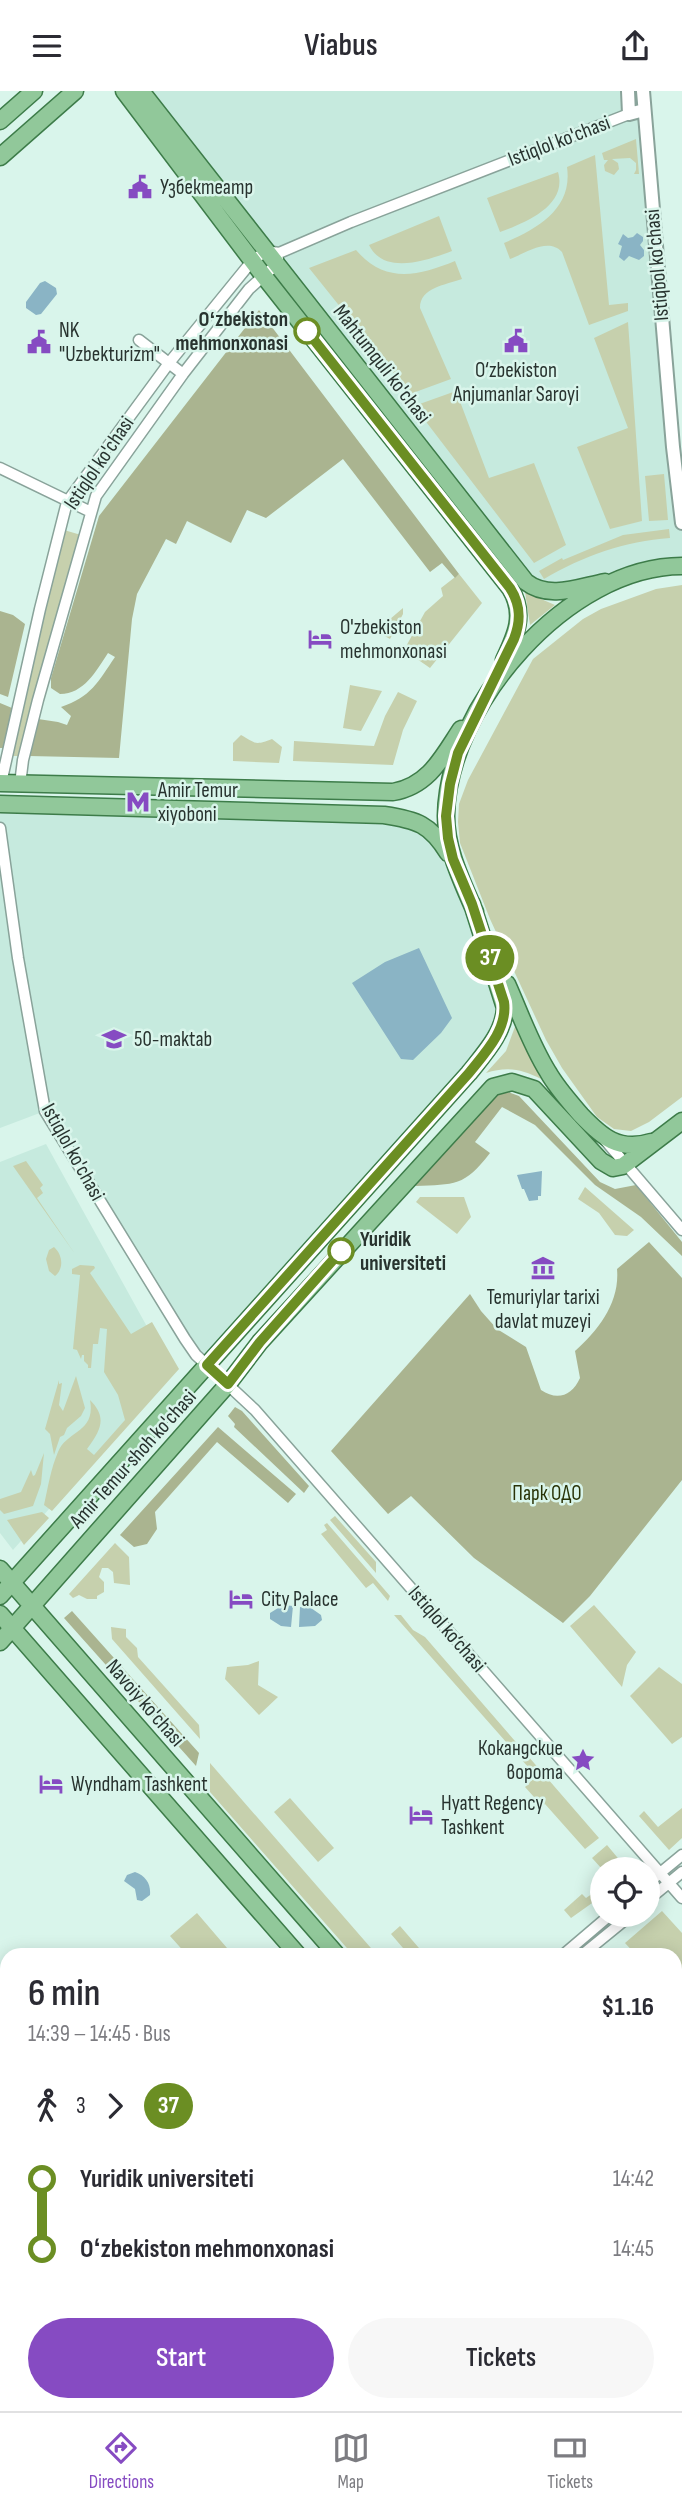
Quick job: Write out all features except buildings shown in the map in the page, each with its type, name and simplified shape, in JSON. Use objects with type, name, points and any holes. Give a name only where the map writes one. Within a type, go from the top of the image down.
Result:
[{"type":"main road","points":[[0,121],[34,91]]},
{"type":"main road","points":[[0,157],[75,91]]},
{"type":"main road","name":"Mahtumquli ko'chasi","points":[[124,91],[252,261],[394,438],[514,594],[519,607],[518,629],[493,683]]},
{"type":"main road","name":"Mahtumquli ko'chasi","points":[[141,91],[274,256],[526,582],[540,591],[553,592],[625,578]]},
{"type":"main road","points":[[1,783],[377,792],[405,790],[420,783],[431,773],[493,683],[522,649],[565,612],[599,590],[625,578],[651,569],[682,566]]},
{"type":"main road","points":[[457,869],[446,827],[450,784],[463,743],[493,683]]},
{"type":"main road","points":[[0,804],[384,815],[412,821],[430,829],[440,840],[457,869],[546,1069],[561,1091],[605,1139],[621,1145],[638,1146],[658,1139]]},
{"type":"main road","name":"Amir Temur shoh ko'chasi","points":[[0,1596],[469,1073],[493,1041],[502,1024],[505,1008],[472,904]]},
{"type":"main road","name":"Amir Temur shoh ko'chasi","points":[[0,1642],[228,1384],[260,1342],[495,1085],[512,1082],[531,1087],[605,1165],[615,1168],[626,1164]]},
{"type":"main road","points":[[626,1164],[682,1121]]},
{"type":"main road","name":"Navoiy ko'chasi","points":[[0,1569],[331,1948]]},
{"type":"main road","points":[[0,1614],[292,1948]]},
{"type":"street","points":[[628,91],[629,114]]},
{"type":"street","name":"Istiqbol ko'chasi","points":[[643,91],[682,523]]},
{"type":"street","name":"Istiqlol ko'chasi","points":[[1,783],[67,502],[169,363],[252,261],[274,256],[351,222],[644,110]]},
{"type":"street","name":"Istiqlol ko'chasi","points":[[20,784],[38,700],[96,496],[183,373],[263,275],[274,256]]},
{"type":"street","points":[[139,340],[183,373]]},
{"type":"street","points":[[0,467],[91,512]]},
{"type":"street","name":"Istiqlol ko'chasi","points":[[0,828],[18,958],[45,1111],[185,1339],[207,1365]]},
{"type":"street","points":[[595,1130],[682,1230]]},
{"type":"street","name":"Istiqlol ko‘chasi","points":[[207,1365],[264,1420],[646,1857]]},
{"type":"street","points":[[660,1873],[682,1855]]},
{"type":"street","points":[[660,1890],[682,1872]]},
{"type":"street","name":"Istiqlol ko‘chasi","points":[[660,1873],[682,1899]]},
{"type":"street","points":[[571,1948],[596,1927]]},
{"type":"street","points":[[591,1948],[616,1927]]},
{"type":"shaded area","points":[[141,91],[643,91],[682,523],[682,557],[651,569],[540,591]]},
{"type":"shaded area","points":[[636,139],[639,174],[634,174],[636,163],[630,158],[612,159],[618,163],[619,169],[614,175],[605,171],[604,165],[608,160],[604,160],[602,153]]},
{"type":"shaded area","points":[[595,155],[609,305],[628,303],[628,311],[589,325],[562,252],[544,246],[510,259],[504,243],[529,231],[550,216],[564,195],[567,167]]},
{"type":"shaded area","points":[[558,172],[557,194],[550,204],[532,218],[500,232],[487,198]]},
{"type":"shaded area","points":[[439,216],[452,251],[419,261],[396,263],[376,255],[369,245]]},
{"type":"shaded area","points":[[356,250],[378,268],[402,274],[428,270],[455,261],[462,279],[429,291],[424,295],[420,308],[451,379],[410,394],[309,268]]},
{"type":"shaded area","points":[[628,322],[642,521],[610,529],[577,447],[628,428],[594,338]]},
{"type":"shaded area","points":[[456,391],[489,478],[534,463],[566,545],[534,563],[414,406]]},
{"type":"shaded area","points":[[664,474],[668,520],[649,521],[645,476]]},
{"type":"shaded area","points":[[669,529],[670,538],[637,542],[605,551],[544,579],[539,571],[562,558],[563,560],[623,535]]},
{"type":"shaded area","points":[[64,530],[81,535],[19,756],[12,756]]},
{"type":"shaded area","points":[[459,574],[482,603],[430,668],[404,650],[425,612],[443,596],[441,588]]},
{"type":"shaded area","points":[[682,585],[682,1097],[649,1122],[631,1131],[614,1129],[597,1117],[562,1068],[546,1040],[490,919],[460,843],[459,804],[468,780],[533,659],[583,619],[601,609],[656,589]]},
{"type":"shaded area","points":[[525,592],[555,605],[530,625]]},
{"type":"shaded area","points":[[403,608],[403,614],[390,639],[376,631]]},
{"type":"shaded area","points":[[350,685],[382,691],[361,731],[343,728]]},
{"type":"shaded area","points":[[398,692],[417,701],[403,730],[393,765],[293,761],[294,741],[374,746],[385,716]]},
{"type":"shaded area","points":[[241,735],[255,743],[272,739],[282,747],[279,763],[233,761],[233,743]]},
{"type":"shaded area","points":[[0,804],[412,821],[457,869],[502,1024],[207,1365],[196,1355],[45,1111],[0,1128]]},
{"type":"shaded area","points":[[516,1024],[541,1079],[514,1070],[486,1073],[506,1051]]},
{"type":"shaded area","points":[[46,1144],[171,1370],[13,1550],[0,1533],[0,1162]]},
{"type":"shaded area","points":[[26,1161],[43,1185],[40,1188],[43,1193],[37,1198],[75,1254],[13,1166]]},
{"type":"shaded area","points":[[585,1187],[634,1230],[627,1236],[615,1235],[599,1213],[578,1199]]},
{"type":"shaded area","points":[[420,1197],[464,1197],[471,1217],[457,1234],[416,1202]]},
{"type":"shaded area","points":[[54,1247],[61,1262],[60,1270],[55,1276],[49,1271],[46,1259],[49,1250]]},
{"type":"shaded area","points":[[80,1265],[94,1266],[90,1273],[131,1334],[152,1322],[179,1369],[52,1511],[44,1505],[58,1452],[89,1419],[90,1400],[99,1411],[100,1417],[99,1428],[87,1449],[94,1455],[125,1420],[118,1395],[104,1372],[107,1329],[100,1328],[98,1344],[93,1344],[91,1368],[88,1368],[84,1361],[84,1355],[81,1359],[77,1350],[73,1349],[80,1275],[72,1274],[72,1269]]},
{"type":"shaded area","points":[[76,1376],[85,1408],[81,1416],[60,1437],[54,1455],[50,1434],[45,1429],[59,1380],[59,1384],[62,1383],[59,1405],[63,1411]]},
{"type":"shaded area","points":[[44,1453],[41,1484],[33,1506],[4,1514],[0,1510],[0,1499],[21,1492],[31,1470],[33,1476],[35,1475]]},
{"type":"shaded area","points":[[42,1512],[49,1518],[24,1545],[7,1520]]},
{"type":"shaded area","points":[[335,1516],[376,1562],[376,1573],[330,1520]]},
{"type":"shaded area","points":[[327,1523],[390,1596],[388,1601],[373,1583],[366,1588],[321,1534],[327,1530],[324,1525]]},
{"type":"shaded area","points":[[115,1543],[129,1557],[130,1585],[114,1583],[113,1572],[102,1568],[99,1577],[104,1582],[104,1592],[97,1596],[97,1599],[87,1599],[79,1595],[73,1598],[69,1594]]},
{"type":"shaded area","points":[[594,1605],[636,1652],[627,1665],[622,1687],[570,1626]]},
{"type":"shaded area","points":[[394,1615],[401,1615],[413,1630],[425,1637],[599,1838],[585,1849],[545,1804],[542,1806],[525,1787],[536,1776]]},
{"type":"shaded area","points":[[111,1627],[126,1629],[126,1637],[137,1648],[138,1657],[199,1725],[200,1739],[112,1639]]},
{"type":"shaded area","points":[[259,1661],[258,1685],[278,1697],[259,1715],[225,1679],[227,1667]]},
{"type":"shaded area","points":[[659,1667],[682,1684],[682,1737],[672,1744],[630,1696]]},
{"type":"shaded area","points":[[210,1763],[371,1948],[347,1948],[210,1792]]},
{"type":"shaded area","points":[[290,1798],[334,1848],[318,1862],[274,1812]]},
{"type":"shaded area","points":[[682,1808],[682,1838],[669,1850],[639,1816],[644,1811],[658,1827]]},
{"type":"shaded area","points":[[607,1845],[617,1857],[593,1857]]},
{"type":"shaded area","points":[[582,1894],[586,1898],[590,1895],[590,1905],[571,1918],[564,1910]]},
{"type":"shaded area","points":[[662,1911],[682,1933],[682,1948],[630,1948],[625,1943],[644,1927],[660,1927]]},
{"type":"shaded area","points":[[197,1913],[227,1948],[181,1948],[170,1936]]},
{"type":"shaded area","points":[[400,1926],[419,1948],[403,1948],[391,1934]]},
{"type":"green space","points":[[259,310],[459,574],[455,578],[442,563],[430,572],[343,459],[266,518],[247,510],[231,543],[187,521],[176,544],[166,539],[137,594],[132,619],[119,758],[29,756],[38,719],[67,725],[71,716],[61,707],[87,693],[115,657],[108,653],[83,686],[76,690],[60,694],[51,688],[51,678],[99,516]]},
{"type":"green space","points":[[0,611],[13,615],[25,624],[8,697],[0,694]]},
{"type":"green space","points":[[0,703],[12,708],[3,748],[0,748]]},
{"type":"green space","points":[[508,1092],[519,1096],[600,1182],[615,1189],[636,1185],[682,1242],[682,1256],[641,1217],[595,1185],[535,1125],[502,1107],[475,1142],[490,1153],[473,1172],[458,1182],[415,1186],[496,1093]]},
{"type":"green space","name":"Парк ОДО","points":[[649,1242],[682,1278],[682,1480],[590,1596],[563,1623],[474,1558],[411,1496],[388,1514],[331,1451],[470,1294],[497,1329],[526,1347],[541,1390],[558,1396],[568,1393],[580,1378],[575,1351],[606,1315],[615,1293],[617,1269]]},
{"type":"green space","points":[[235,1407],[242,1411],[309,1486],[304,1493],[234,1427],[235,1424],[228,1416]]},
{"type":"green space","points":[[218,1427],[296,1494],[288,1503],[217,1442],[155,1512],[157,1529],[147,1544],[134,1547],[120,1535]]},
{"type":"green space","points":[[72,1611],[199,1753],[196,1766],[64,1618]]},
{"type":"water","points":[[637,233],[643,237],[640,245],[644,256],[639,260],[629,256],[624,261],[619,257],[622,246],[618,244],[623,234],[628,238]]},
{"type":"water","points":[[45,281],[56,288],[57,294],[41,314],[36,315],[26,308],[26,302],[40,283]]},
{"type":"water","points":[[419,948],[452,1018],[441,1033],[413,1060],[401,1059],[352,983],[385,962]]},
{"type":"water","points":[[542,1171],[541,1196],[538,1196],[538,1200],[529,1201],[517,1175]]},
{"type":"water","points":[[283,1605],[293,1606],[291,1627],[281,1626],[270,1619],[270,1613]]},
{"type":"water","points":[[300,1607],[311,1608],[321,1615],[322,1620],[315,1626],[299,1627]]},
{"type":"water","points":[[135,1872],[145,1878],[150,1887],[150,1895],[142,1901],[137,1900],[135,1889],[124,1881],[127,1875]]},
{"type":"bus line","name":"37","points":[[307,331],[510,588],[519,607],[518,629],[514,639],[458,753],[448,794],[446,816],[453,859],[472,904],[504,1002],[502,1024],[469,1073],[207,1365],[228,1384],[260,1342],[341,1251]]},
{"type":"place","name":"Узбектеатр","points":[[140,187]]},
{"type":"place","name":"Oʻzbekiston mehmonxonasi","points":[[307,331]]},
{"type":"place","name":"O‘zbekiston Anjumanlar Saroyi","points":[[516,341]]},
{"type":"place","name":"NK \"Uzbekturizm\"","points":[[39,342]]},
{"type":"place","name":"O'zbekiston mehmonxonasi","points":[[320,639]]},
{"type":"place","name":"Amir Temur xiyoboni","points":[[138,802]]},
{"type":"place","name":"50-maktab","points":[[114,1039]]},
{"type":"place","name":"Yuridik universiteti","points":[[341,1251]]},
{"type":"place","name":"Temuriylar tarixi davlat muzeyi","points":[[543,1268]]},
{"type":"place","name":"City Palace","points":[[241,1599]]},
{"type":"place","name":"Кокандские ворота","points":[[583,1760]]},
{"type":"place","name":"Wyndham Tashkent","points":[[51,1784]]},
{"type":"place","name":"Hyatt Regency Tashkent","points":[[421,1815]]}]
